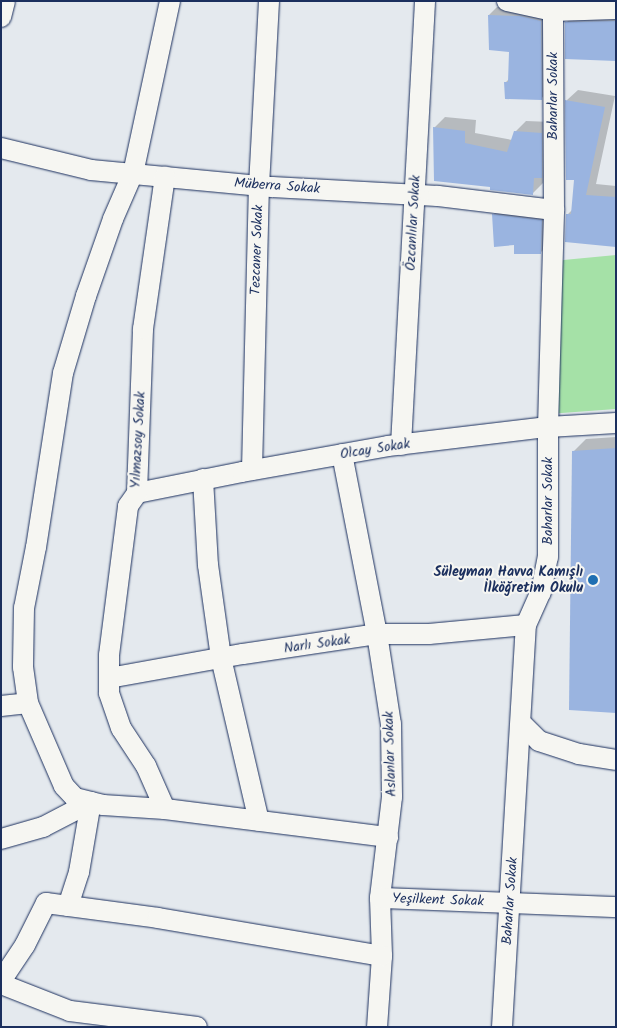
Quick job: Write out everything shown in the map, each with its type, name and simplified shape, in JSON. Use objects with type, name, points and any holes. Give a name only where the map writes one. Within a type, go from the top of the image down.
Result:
[{"type":"street","points":[[1,17],[5,1]]},
{"type":"street","points":[[170,1],[133,173],[113,219],[89,288],[63,374],[36,547],[24,608],[23,667],[28,702],[64,786],[75,798],[103,805],[165,809],[388,837]]},
{"type":"street","name":"Tezcaner Sokak","points":[[252,470],[260,186],[269,1]]},
{"type":"street","name":"Özcanlılar Sokak","points":[[401,445],[425,1]]},
{"type":"street","points":[[506,1],[551,6],[616,9]]},
{"type":"street","name":"Baharlar Sokak","points":[[502,1027],[526,625],[541,592],[548,557],[548,427],[554,210],[551,6]]},
{"type":"street","name":"Müberra Sokak","points":[[1,148],[91,170],[260,186],[415,195],[554,210]]},
{"type":"street","name":"Yılmazsoy Sokak","points":[[165,176],[143,329],[137,493],[128,506],[109,655],[110,693],[121,728],[146,766],[165,809]]},
{"type":"street","name":"Olcay Sokak","points":[[137,493],[202,479],[401,445],[548,427],[616,423]]},
{"type":"street","name":"Aslanlar Sokak","points":[[342,454],[377,634],[391,724],[392,797],[380,898],[382,956],[377,1027]]},
{"type":"street","points":[[202,479],[208,565],[221,658],[259,821]]},
{"type":"street","name":"Narlı Sokak","points":[[109,678],[221,658],[377,634],[429,634],[526,625]]},
{"type":"street","points":[[1,706],[28,702]]},
{"type":"street","points":[[521,723],[539,741],[579,754],[616,760]]},
{"type":"street","points":[[1,839],[44,827],[91,802]]},
{"type":"street","points":[[68,906],[79,872],[91,802]]},
{"type":"street","name":"Yeşilkent Sokak","points":[[380,898],[616,907]]},
{"type":"street","points":[[197,1027],[68,1019],[1,983],[25,945],[46,904],[158,918],[382,956]]},
{"type":"green space","points":[[616,255],[616,409],[548,414],[553,261]]},
{"type":"building","points":[[488,15],[520,16],[541,21],[542,100],[505,99],[504,82],[508,82],[509,52],[489,50]]},
{"type":"building","points":[[616,21],[616,61],[565,59],[565,22]]},
{"type":"building","points":[[565,100],[605,107],[586,195],[616,197],[616,247],[565,242],[566,214],[571,214],[574,180],[566,180]]},
{"type":"building","points":[[433,127],[465,131],[465,143],[507,152],[514,131],[542,133],[542,178],[534,178],[533,195],[490,190],[490,187],[434,181]]},
{"type":"building","points":[[492,214],[542,220],[541,254],[514,254],[514,245],[494,247]]},
{"type":"building","name":"Süleyman Havva Kamışlı İlköğretim Okulu","points":[[616,448],[616,713],[569,710],[572,451]]},
{"type":"place","name":"Süleyman Havva Kamışlı İlköğretim Okulu","points":[[593,580]]}]
